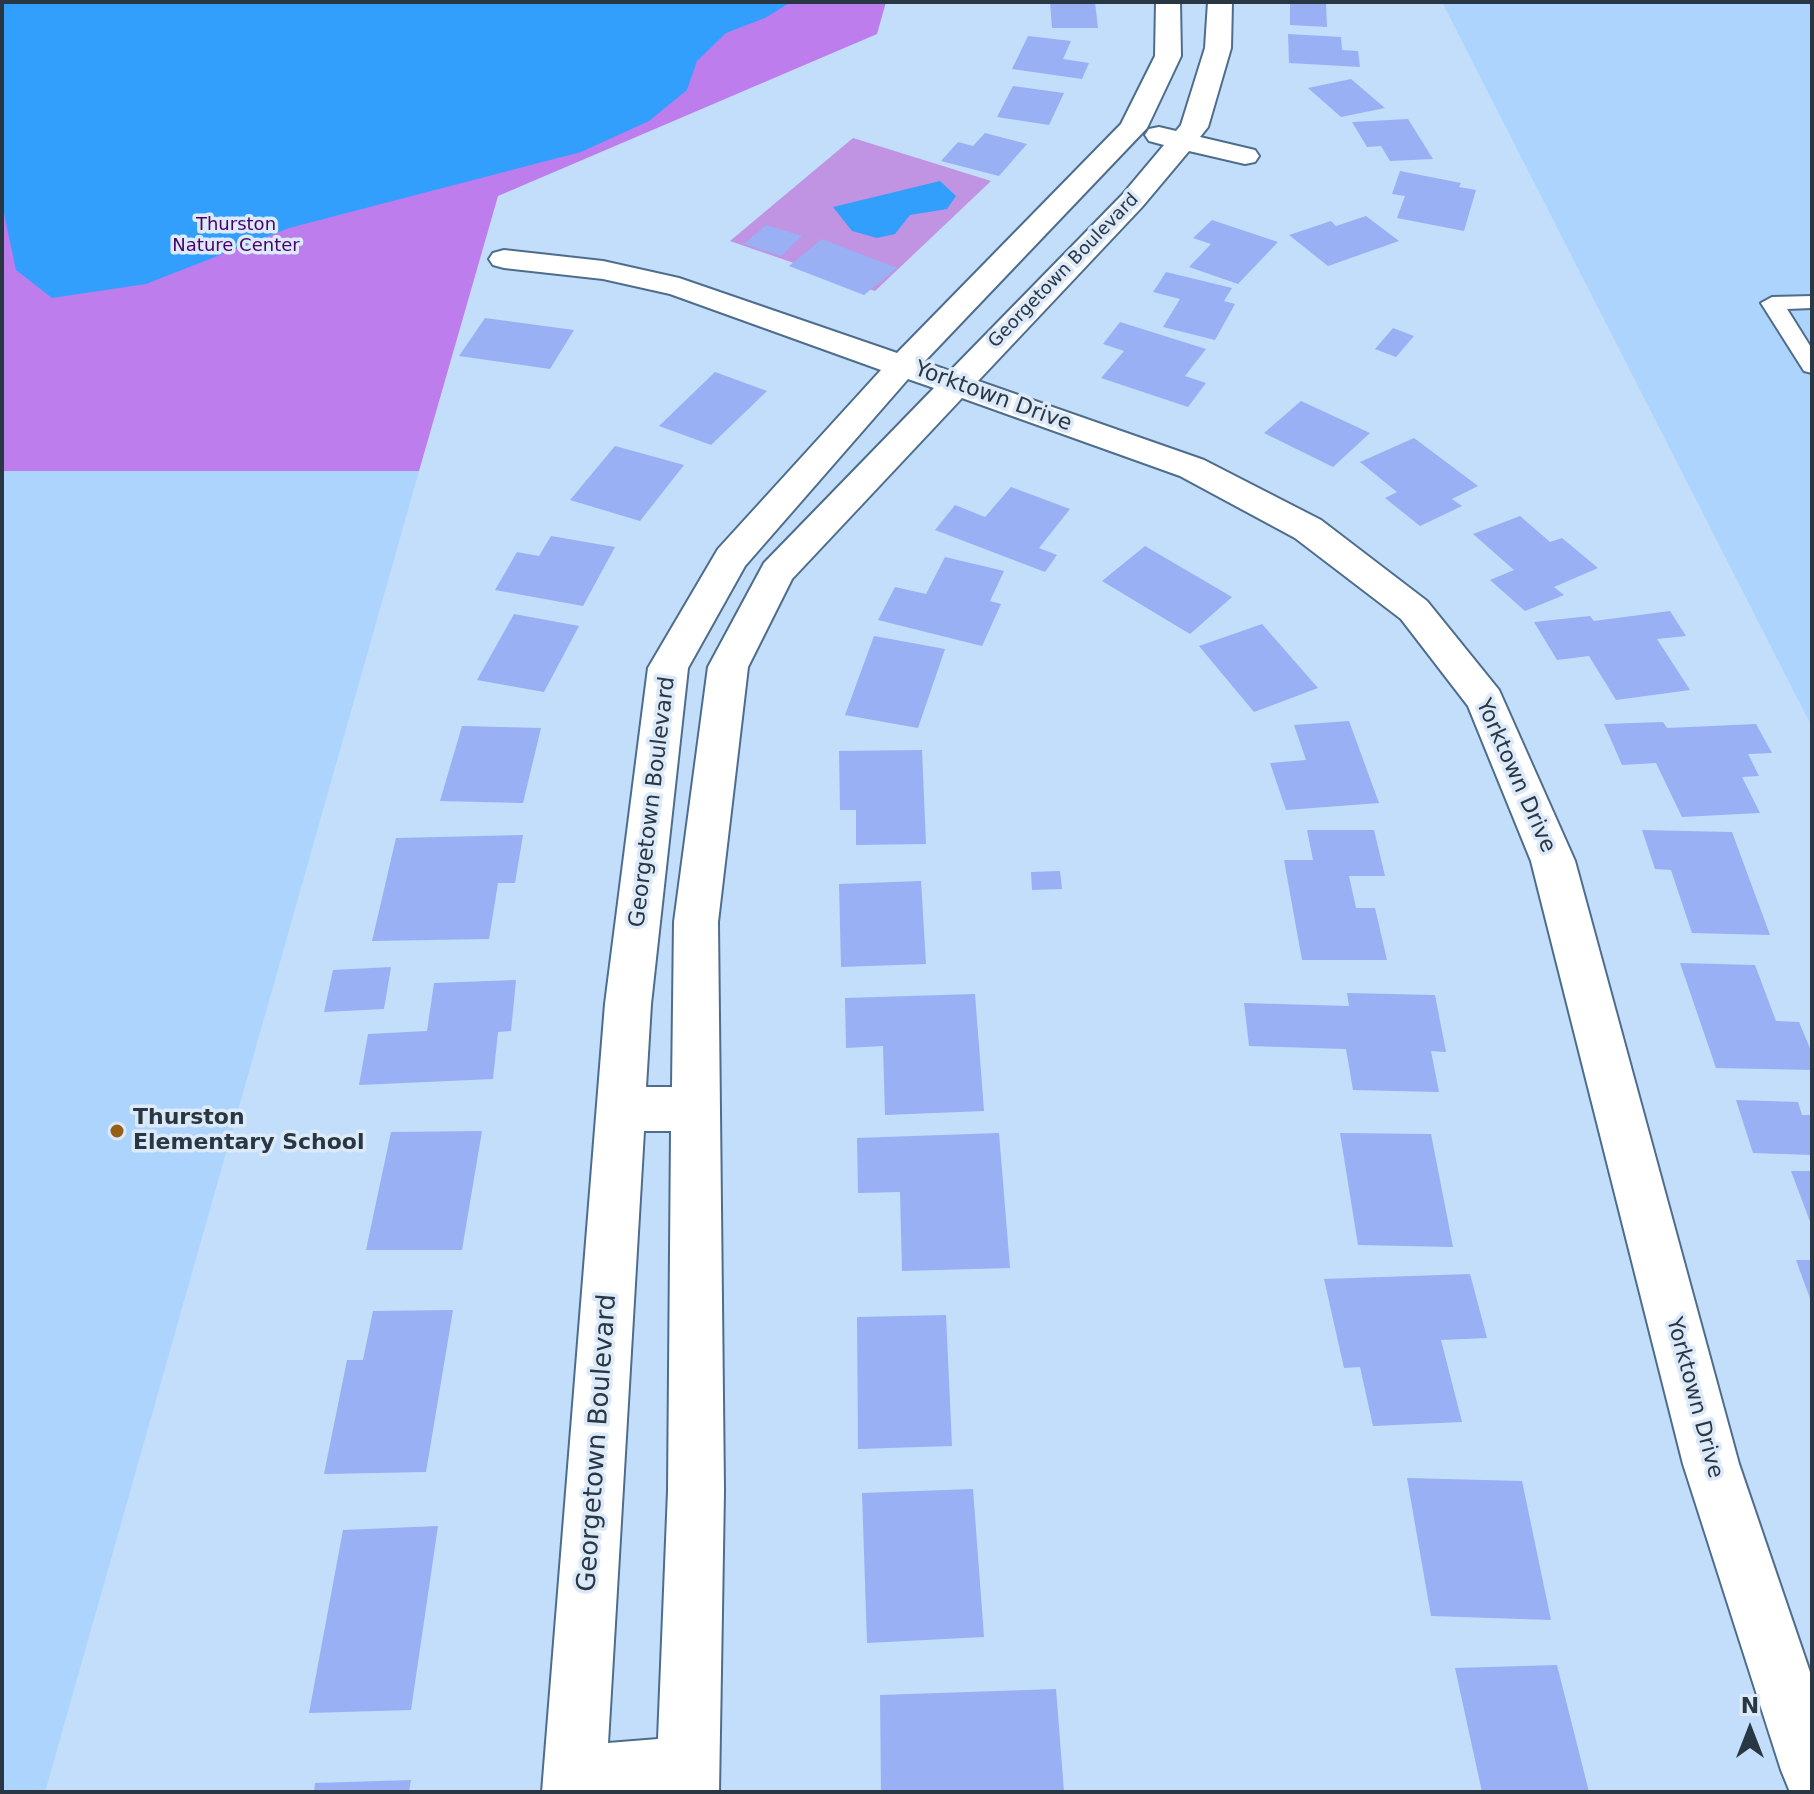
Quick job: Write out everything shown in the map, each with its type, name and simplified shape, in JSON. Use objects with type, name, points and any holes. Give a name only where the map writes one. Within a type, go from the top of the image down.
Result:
[{"type":"street","name":"Georgetown Boulevard","points":[[1168,2],[1168,56],[1133,128],[904,364],[731,558],[668,668],[628,1004],[575,1784],[687,1780],[696,1491],[696,922],[728,667],[777,572],[1132,201],[1194,127],[1218,48],[1220,2]]},
{"type":"street","points":[[1133,128],[1245,156]]},
{"type":"street","name":"Yorktown Drive","points":[[504,259],[603,270],[679,287],[1192,468],[1308,529],[1414,610],[1485,700],[1553,861],[1711,1464],[1812,1770]]},
{"type":"street","points":[[708,598],[755,615]]},
{"type":"street","points":[[621,1110],[696,1108]]},
{"type":"lane","points":[[1812,302],[1772,303],[1812,366]]},
{"type":"shaded area","points":[[1442,2],[1812,2],[1812,727]]},
{"type":"shaded area","points":[[853,138],[991,181],[875,291],[730,241]]},
{"type":"shaded area","name":"Thurston Elementary School","points":[[2,471],[419,471],[45,1792],[2,1792]]},
{"type":"green space","name":"Thurston Nature Center","points":[[2,2],[886,2],[877,34],[498,196],[419,471],[2,471]]},
{"type":"water","points":[[791,2],[765,18],[726,33],[697,61],[687,90],[649,121],[581,152],[289,228],[146,284],[52,298],[16,270],[2,204],[2,3]]},
{"type":"water","points":[[940,181],[956,196],[947,209],[910,215],[895,234],[877,238],[852,231],[833,207]]},
{"type":"building","points":[[1050,2],[1095,2],[1098,28],[1052,28]]},
{"type":"building","points":[[1290,2],[1326,2],[1327,27],[1290,25]]},
{"type":"building","points":[[1288,34],[1341,37],[1342,50],[1358,51],[1360,67],[1289,63]]},
{"type":"building","points":[[1028,36],[1071,41],[1063,59],[1089,63],[1082,79],[1012,69]]},
{"type":"building","points":[[1351,79],[1385,108],[1341,117],[1308,88]]},
{"type":"building","points":[[1013,86],[1064,93],[1049,125],[997,117]]},
{"type":"building","points":[[1408,119],[1433,159],[1390,161],[1381,146],[1367,147],[1352,122]]},
{"type":"building","points":[[985,133],[1027,144],[999,176],[941,161],[958,142],[973,146]]},
{"type":"building","points":[[1400,171],[1461,183],[1459,187],[1476,190],[1464,231],[1397,218],[1405,196],[1392,194]]},
{"type":"building","points":[[1366,216],[1399,241],[1328,266],[1289,235],[1331,221],[1336,226]]},
{"type":"building","points":[[1212,220],[1278,242],[1238,284],[1189,267],[1211,244],[1193,238]]},
{"type":"building","points":[[766,225],[802,236],[781,256],[744,244]]},
{"type":"building","points":[[822,239],[897,268],[864,295],[789,266]]},
{"type":"building","points":[[1166,272],[1232,288],[1224,301],[1235,304],[1215,340],[1163,327],[1180,299],[1153,292]]},
{"type":"building","points":[[485,318],[574,330],[550,369],[459,356]]},
{"type":"building","points":[[1120,322],[1206,349],[1185,376],[1206,383],[1188,407],[1101,378],[1124,351],[1103,344]]},
{"type":"building","points":[[1393,328],[1414,336],[1396,357],[1375,349]]},
{"type":"building","points":[[715,372],[767,391],[711,445],[659,426]]},
{"type":"building","points":[[1301,401],[1370,433],[1333,467],[1264,433]]},
{"type":"building","points":[[1414,438],[1478,486],[1452,499],[1462,506],[1420,526],[1385,498],[1397,492],[1360,462]]},
{"type":"building","points":[[615,446],[684,465],[640,521],[570,500]]},
{"type":"building","points":[[1011,487],[1070,509],[1039,548],[1057,555],[1045,572],[935,530],[955,505],[985,517]]},
{"type":"building","points":[[1520,516],[1550,542],[1562,538],[1598,568],[1554,587],[1564,595],[1525,611],[1490,580],[1514,570],[1473,534]]},
{"type":"building","points":[[551,536],[615,547],[583,606],[495,590],[517,552],[539,556]]},
{"type":"building","points":[[1145,546],[1232,597],[1190,634],[1102,581]]},
{"type":"building","points":[[945,557],[1004,571],[990,601],[1001,604],[982,646],[878,620],[895,587],[926,594]]},
{"type":"building","points":[[1670,611],[1686,636],[1657,639],[1690,690],[1616,700],[1589,656],[1557,660],[1534,622],[1590,616],[1594,621]]},
{"type":"building","points":[[514,614],[579,626],[544,692],[477,680]]},
{"type":"building","points":[[1262,624],[1318,688],[1254,712],[1199,646]]},
{"type":"building","points":[[874,636],[945,649],[918,728],[845,715]]},
{"type":"building","points":[[1349,721],[1379,803],[1286,810],[1270,763],[1306,760],[1294,725]]},
{"type":"building","points":[[1663,722],[1667,728],[1756,724],[1772,753],[1748,754],[1759,776],[1742,777],[1760,813],[1682,817],[1656,763],[1622,765],[1604,724]]},
{"type":"building","points":[[462,726],[541,728],[523,803],[440,801]]},
{"type":"building","points":[[922,750],[926,844],[856,845],[856,810],[840,810],[839,751]]},
{"type":"building","points":[[1307,830],[1374,830],[1385,876],[1349,876],[1356,908],[1375,908],[1387,960],[1302,960],[1284,860],[1313,860]]},
{"type":"building","points":[[1642,830],[1732,832],[1770,935],[1692,933],[1671,870],[1655,869]]},
{"type":"building","points":[[523,835],[515,883],[498,883],[489,939],[372,941],[396,838]]},
{"type":"building","points":[[1060,871],[1062,889],[1032,890],[1031,872]]},
{"type":"building","points":[[921,881],[926,964],[841,967],[839,884]]},
{"type":"building","points":[[1680,963],[1755,965],[1776,1021],[1799,1022],[1812,1053],[1812,1070],[1716,1068]]},
{"type":"building","points":[[391,967],[384,1009],[324,1012],[333,970]]},
{"type":"building","points":[[516,980],[511,1031],[498,1032],[493,1079],[359,1085],[368,1034],[427,1031],[434,983]]},
{"type":"building","points":[[1347,993],[1435,995],[1446,1052],[1431,1051],[1439,1092],[1353,1090],[1346,1049],[1249,1046],[1244,1003],[1349,1006]]},
{"type":"building","points":[[975,994],[984,1111],[885,1115],[883,1046],[846,1048],[845,998]]},
{"type":"building","points":[[1736,1100],[1798,1102],[1802,1115],[1812,1115],[1812,1155],[1753,1153]]},
{"type":"building","points":[[482,1131],[462,1250],[366,1250],[391,1132]]},
{"type":"building","points":[[999,1133],[1010,1268],[902,1271],[900,1192],[858,1193],[857,1138]]},
{"type":"building","points":[[1340,1133],[1431,1134],[1453,1247],[1358,1245]]},
{"type":"building","points":[[1791,1171],[1812,1171],[1812,1227]]},
{"type":"building","points":[[1796,1260],[1812,1260],[1812,1304]]},
{"type":"building","points":[[1470,1274],[1487,1338],[1441,1340],[1462,1422],[1373,1426],[1360,1367],[1344,1368],[1324,1279]]},
{"type":"building","points":[[453,1310],[426,1472],[324,1474],[347,1360],[363,1360],[373,1311]]},
{"type":"building","points":[[946,1315],[952,1446],[858,1449],[857,1317]]},
{"type":"building","points":[[1407,1478],[1522,1481],[1551,1620],[1431,1616]]},
{"type":"building","points":[[973,1489],[984,1637],[867,1643],[862,1493]]},
{"type":"building","points":[[438,1526],[411,1710],[309,1713],[343,1530]]},
{"type":"building","points":[[1557,1665],[1589,1792],[1482,1792],[1455,1668]]},
{"type":"building","points":[[1056,1689],[1064,1792],[881,1791],[880,1695]]},
{"type":"building","points":[[411,1780],[409,1792],[314,1792],[315,1783]]},
{"type":"place","name":"Thurston Elementary School","points":[[117,1131]]}]
